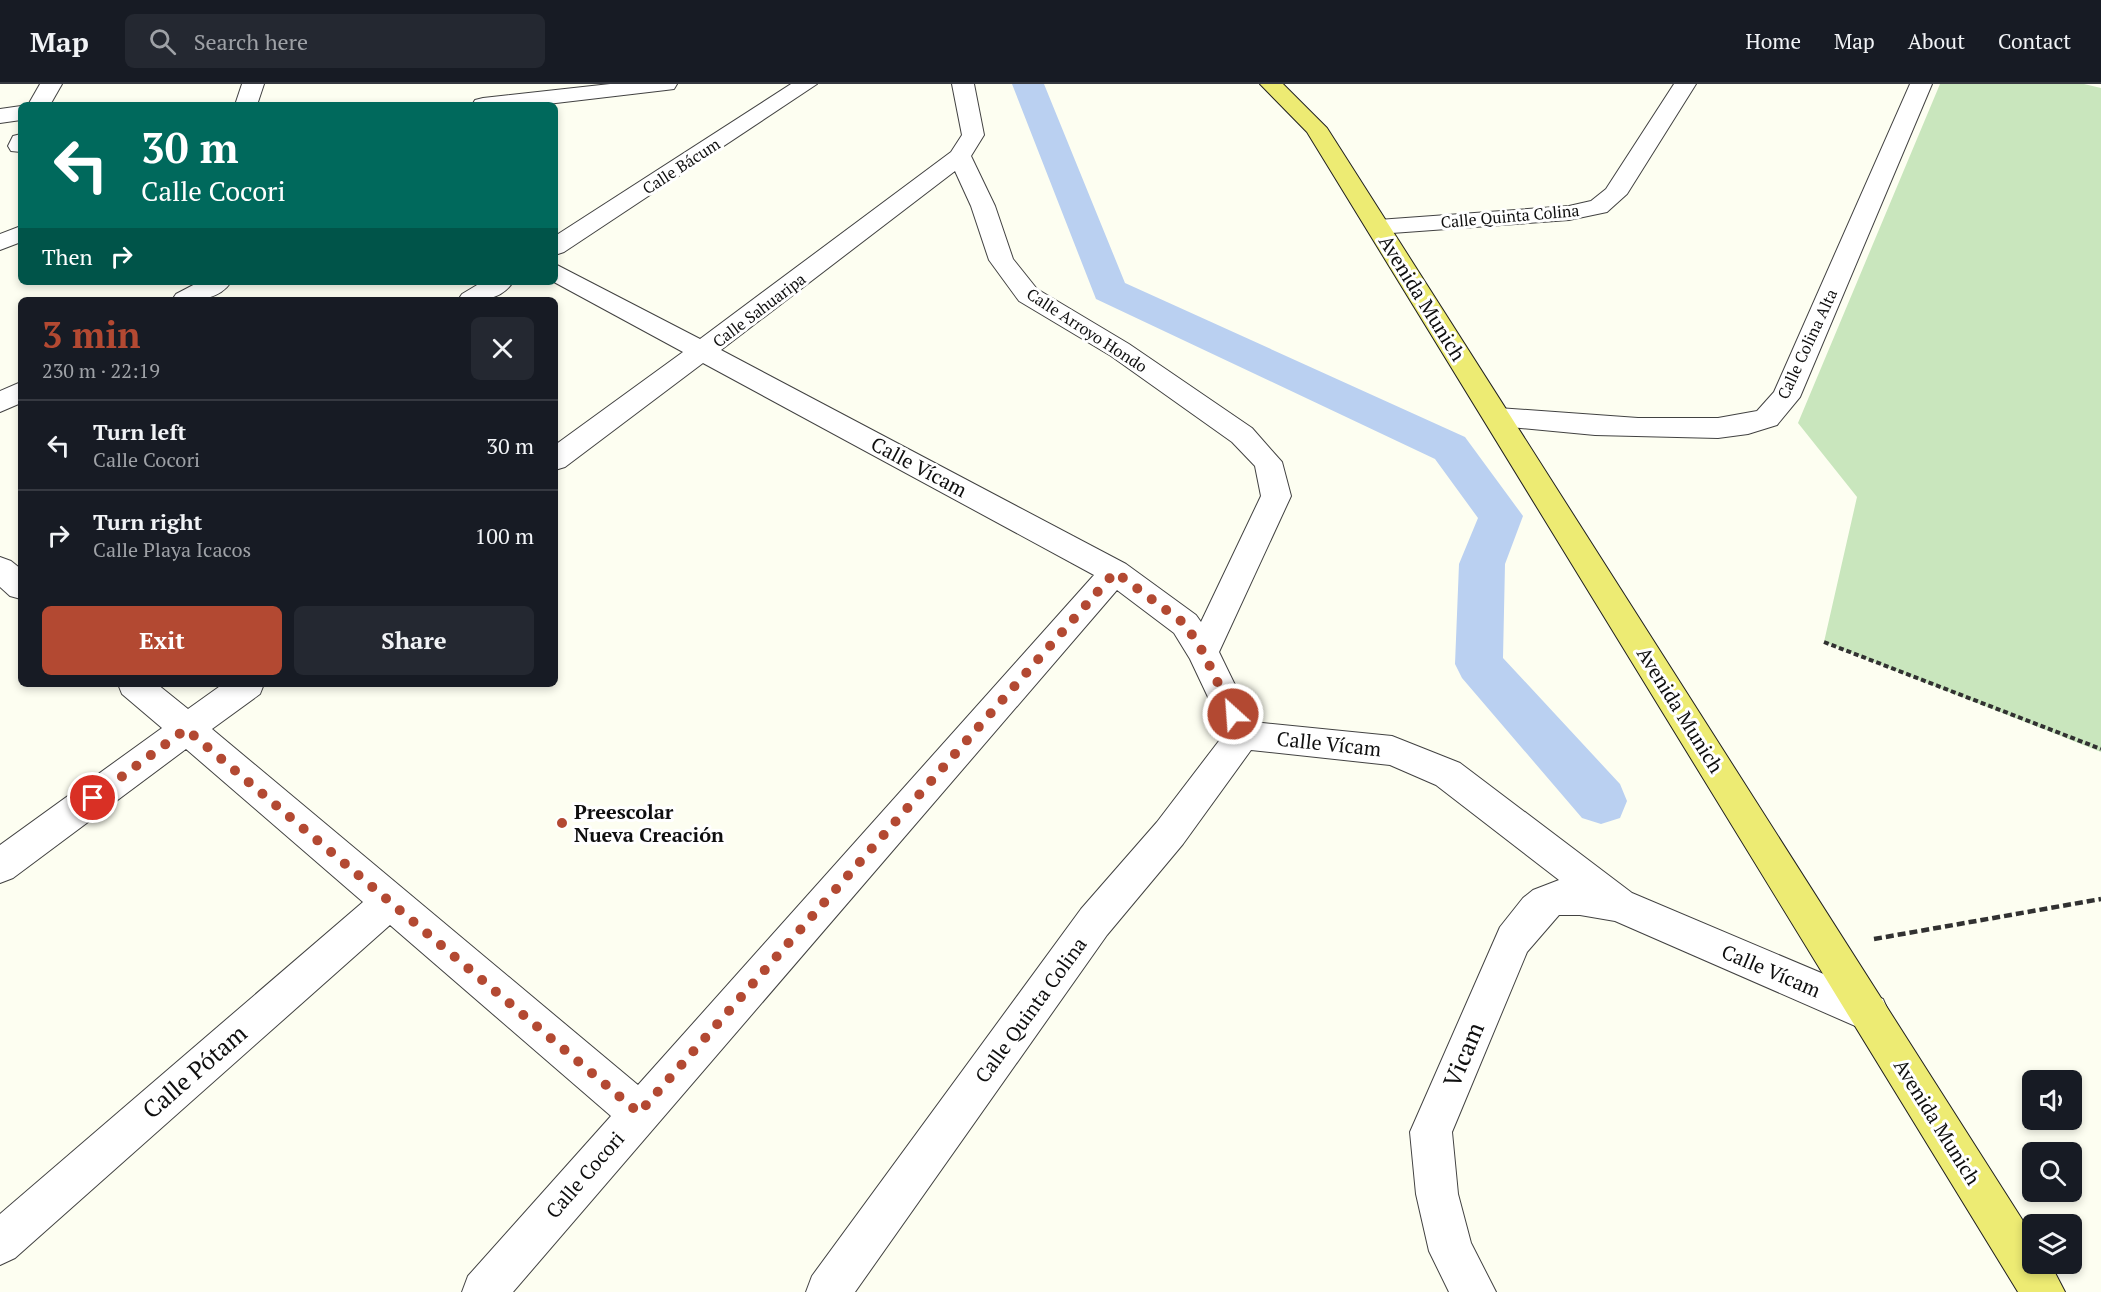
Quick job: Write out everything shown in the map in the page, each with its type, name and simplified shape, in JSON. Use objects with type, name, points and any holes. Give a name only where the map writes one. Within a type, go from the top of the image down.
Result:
[{"type":"main road","points":[[1271,84],[1316,128]]},
{"type":"main road","points":[[1303,84],[1316,128]]},
{"type":"main road","name":"Avenida Munich","points":[[1316,128],[2043,1292]]},
{"type":"street","points":[[41,102],[51,84]]},
{"type":"street","points":[[247,102],[253,84]]},
{"type":"street","points":[[541,102],[666,84]]},
{"type":"street","name":"Calle Bácum","points":[[558,245],[806,84]]},
{"type":"street","points":[[960,156],[974,135],[963,84]]},
{"type":"street","name":"Calle Quinta Colina","points":[[1378,227],[1569,213],[1599,207],[1615,194],[1684,84]]},
{"type":"street","name":"Calle Colina Alta","points":[[1498,418],[1680,429],[1737,427],[1766,418],[1786,397],[1920,84]]},
{"type":"street","points":[[0,116],[18,113]]},
{"type":"street","name":"Calle Sahuaripa","points":[[558,458],[703,352],[960,156]]},
{"type":"street","name":"Calle Arroyo Hondo","points":[[960,156],[983,206],[1001,260],[1028,295],[1120,351],[1242,435],[1269,462],[1276,496],[1203,652]]},
{"type":"street","points":[[0,243],[18,234]]},
{"type":"street","name":"Calle Vícam","points":[[558,274],[1115,572],[1185,624],[1203,652],[1243,735],[1392,752],[1448,774],[1619,905],[1869,1013]]},
{"type":"street","points":[[190,297],[212,285]]},
{"type":"street","points":[[476,297],[495,285]]},
{"type":"street","points":[[0,403],[18,393]]},
{"type":"street","name":"Calle Cocori","points":[[484,1292],[1115,572]]},
{"type":"street","points":[[137,687],[639,1113]]},
{"type":"street","points":[[0,867],[244,687]]},
{"type":"street","name":"Calle Quinta Colina","points":[[828,1292],[1094,922],[1170,832],[1243,735]]},
{"type":"street","name":"Vicam","points":[[1474,1292],[1451,1251],[1437,1194],[1431,1132],[1513,940],[1525,922],[1540,905],[1561,895],[1619,905]]},
{"type":"street","name":"Calle Pótam","points":[[0,1243],[391,901]]},
{"type":"path","points":[[1824,642],[2101,749]]},
{"type":"path","points":[[1828,947],[2101,899]]},
{"type":"green space","points":[[1940,84],[2084,84],[2101,88],[2101,752],[1824,642],[1857,497],[1798,423]]},
{"type":"waterway","points":[[1028,84],[1109,290],[1450,448],[1501,516],[1482,564],[1479,664],[1601,801]]},
{"type":"place","name":"Preescolar Nueva Creación","points":[[562,823]]},
{"type":"route","points":[[93,798],[186,729],[639,1113],[1115,572],[1185,624],[1203,652],[1233,714]]}]
